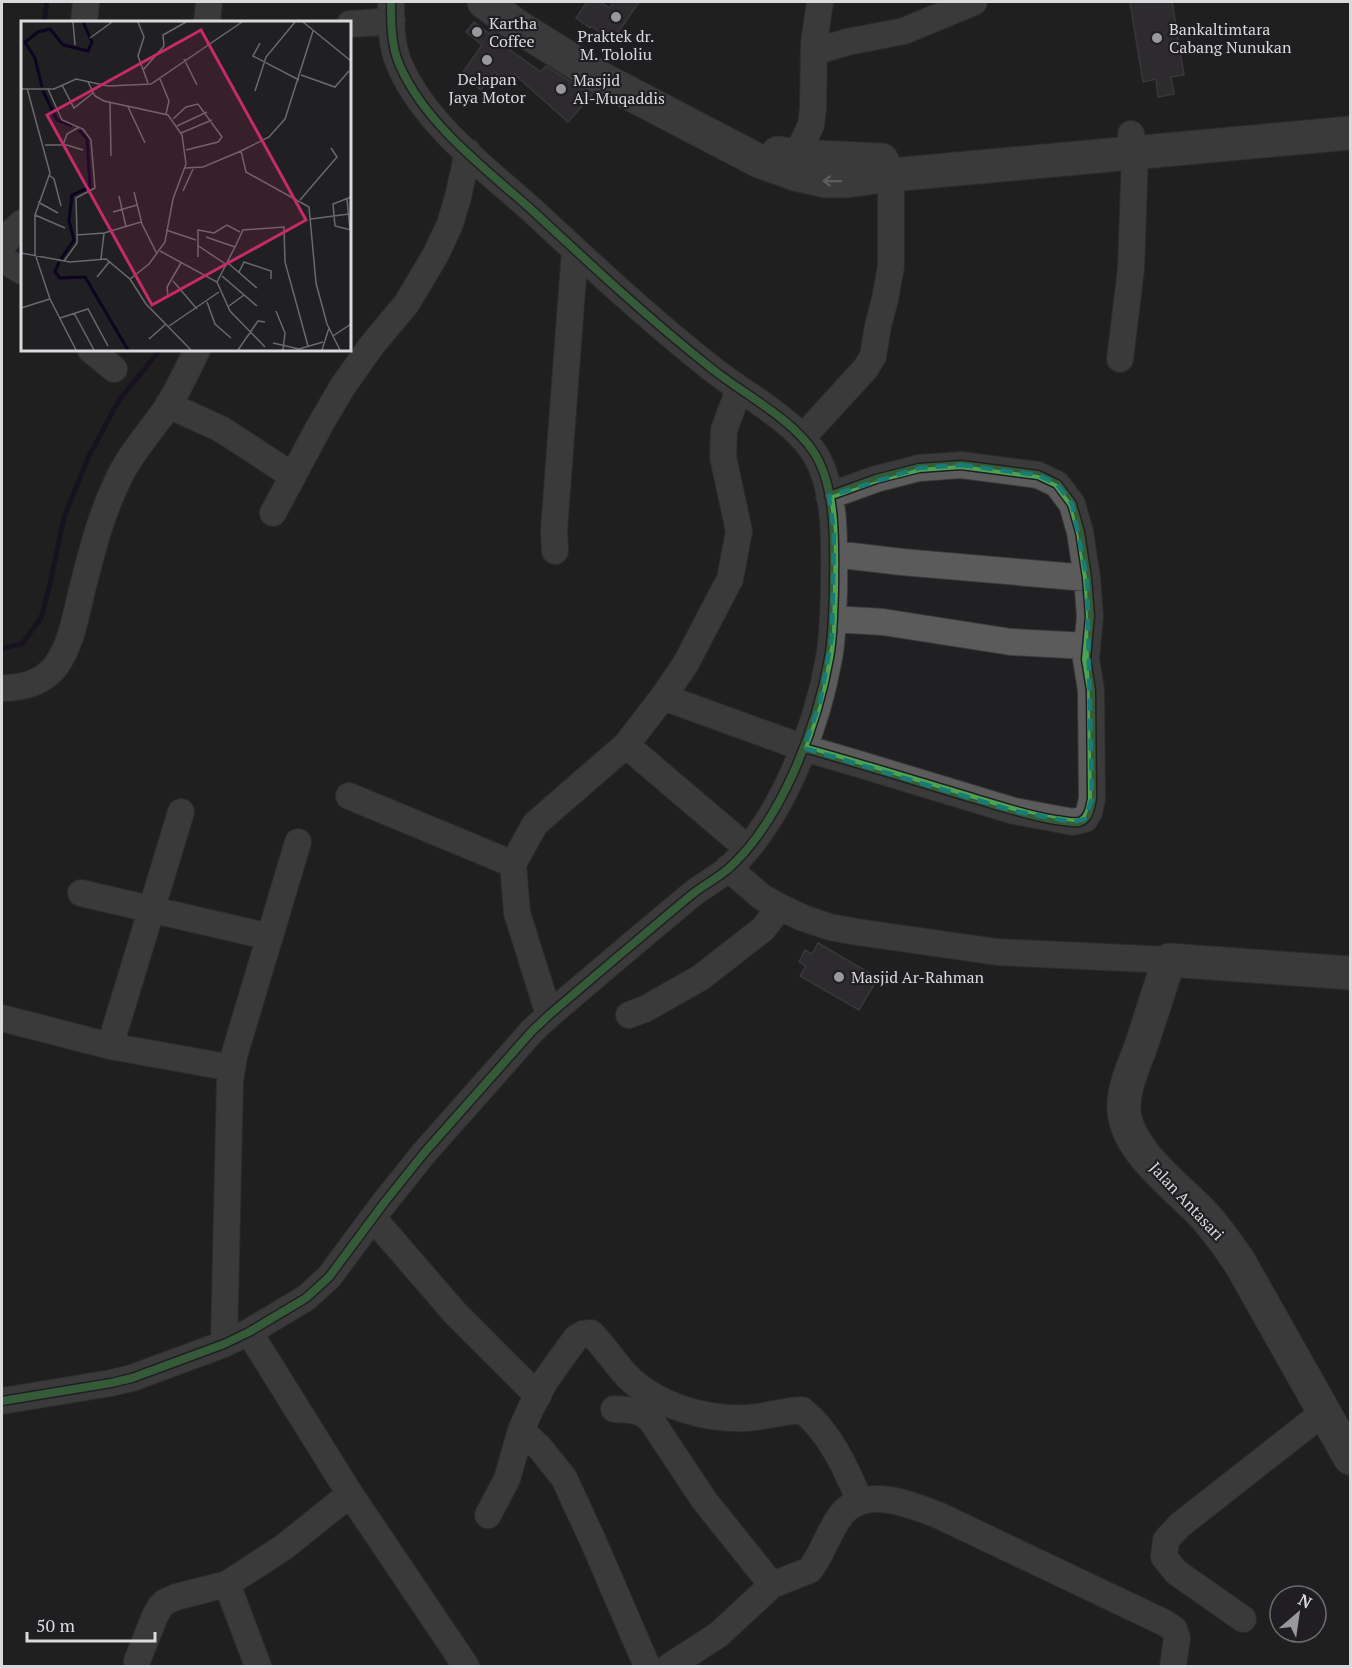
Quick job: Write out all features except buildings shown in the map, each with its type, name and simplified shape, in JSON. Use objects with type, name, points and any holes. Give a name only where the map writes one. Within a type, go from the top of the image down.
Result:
[{"type":"main road","points":[[484,2],[517,26],[600,78],[761,162],[798,176],[825,181],[847,181],[1133,143],[1350,119]]},
{"type":"main road","points":[[518,2],[614,66],[760,147],[772,152],[796,156],[882,160],[1133,143],[1350,133]]},
{"type":"main road","points":[[1168,960],[1350,973]]},
{"type":"main road","name":"Jalan Antasari","points":[[1168,960],[1142,1045],[1125,1088],[1123,1107],[1126,1124],[1138,1147],[1154,1167],[1202,1213],[1240,1263],[1350,1458]]},
{"type":"street","points":[[84,21],[86,2]]},
{"type":"street","points":[[207,21],[209,2]]},
{"type":"street","points":[[796,156],[811,125],[814,52],[820,2]]},
{"type":"street","points":[[814,52],[847,42],[904,31],[974,2]]},
{"type":"street","points":[[2,1401],[132,1378],[224,1344],[249,1332],[319,1288],[424,1153],[490,1077],[549,1015],[694,893],[728,868],[747,848],[782,797],[804,748],[820,702],[830,657],[834,531],[829,496],[814,452],[794,429],[692,353],[575,250],[435,120],[407,81],[398,63],[391,11],[351,24]]},
{"type":"street","points":[[1120,359],[1131,269],[1133,143]]},
{"type":"street","points":[[273,513],[343,386],[372,345],[407,303],[436,254],[452,215],[468,152]]},
{"type":"street","points":[[803,437],[866,368],[873,356],[891,266],[891,175]]},
{"type":"street","points":[[2,247],[21,224]]},
{"type":"street","points":[[555,551],[554,530],[575,250]]},
{"type":"street","points":[[2,259],[21,270]]},
{"type":"street","points":[[93,351],[114,369]]},
{"type":"street","points":[[2,688],[30,685],[43,678],[63,655],[93,546],[117,480],[168,405],[196,351]]},
{"type":"street","points":[[549,1015],[517,913],[513,864],[535,824],[626,745],[663,697],[685,665],[730,579],[739,531],[723,457],[724,430],[740,389]]},
{"type":"street","points":[[168,405],[220,429],[293,476]]},
{"type":"street","points":[[663,697],[804,748],[1014,811],[1073,822],[1085,819],[1092,799],[1091,690],[1086,659],[1090,616],[1087,578],[1080,532],[1072,504],[1057,484],[1038,475],[962,465],[918,468],[876,479],[829,496]]},
{"type":"street","points":[[834,554],[1087,578]]},
{"type":"street","points":[[833,619],[883,622],[1011,642],[1087,646]]},
{"type":"street","points":[[626,745],[747,848]]},
{"type":"street","points":[[349,796],[513,864]]},
{"type":"street","points":[[110,1046],[181,812]]},
{"type":"street","points":[[224,1344],[230,1081],[234,1056],[297,842]]},
{"type":"street","points":[[728,868],[762,897],[803,918],[830,927],[998,952],[1168,960]]},
{"type":"street","points":[[81,893],[270,936]]},
{"type":"street","points":[[629,1015],[645,1009],[700,978],[763,929],[780,907]]},
{"type":"street","points":[[2,1018],[110,1046],[232,1068]]},
{"type":"street","points":[[373,1218],[455,1313],[538,1396]]},
{"type":"street","points":[[249,1332],[350,1494],[466,1666]]},
{"type":"street","points":[[488,1515],[507,1479],[521,1430],[545,1382],[576,1338],[591,1333],[628,1377],[648,1393],[682,1409],[718,1418],[749,1418],[787,1410],[802,1410],[820,1426],[849,1475],[860,1501]]},
{"type":"street","points":[[614,1409],[634,1410],[644,1413],[651,1420],[704,1500],[772,1585]]},
{"type":"street","points":[[1243,1618],[1176,1572],[1164,1557],[1166,1540],[1180,1525],[1324,1412]]},
{"type":"street","points":[[521,1430],[540,1448],[564,1478],[647,1666]]},
{"type":"street","points":[[137,1661],[155,1616],[165,1602],[227,1584],[284,1547],[350,1494]]},
{"type":"street","points":[[670,1666],[718,1635],[772,1585],[810,1570],[838,1518],[849,1506],[865,1499],[888,1499],[907,1503],[938,1515],[1165,1623],[1174,1629],[1177,1638],[1173,1666]]},
{"type":"street","points":[[227,1584],[258,1666]]},
{"type":"highlighted area","points":[[961,465],[1038,475],[1057,484],[1072,504],[1087,578],[1092,799],[1085,819],[1073,822],[1014,811],[804,748],[820,702],[832,637],[834,531],[829,496],[919,468]]},
{"type":"waterway","points":[[44,21],[47,2]]},
{"type":"waterway","points":[[2,648],[22,644],[41,618],[64,517],[88,458],[119,400],[159,351]]},
{"type":"cycle path","points":[[2,1401],[132,1378],[224,1344],[306,1298],[329,1277],[424,1153],[532,1031],[690,896],[728,869],[747,849],[780,800],[794,772],[816,713],[831,642],[834,557],[831,501],[821,466],[813,451],[804,439],[779,417],[711,368],[643,311],[441,127],[411,87],[397,59],[392,34],[391,2]]},
{"type":"cycle path","points":[[804,748],[1016,811],[1068,822],[1082,821],[1087,816],[1092,799],[1091,690],[1086,659],[1090,616],[1087,578],[1080,532],[1072,504],[1057,484],[1038,475],[961,465],[919,468],[876,479],[829,496]]},
{"type":"place","name":"Praktek dr. M. Tololiu","points":[[616,17]]},
{"type":"place","name":"Kartha Coffee","points":[[477,32]]},
{"type":"place","name":"Bankaltimtara Cabang Nunukan","points":[[1157,38]]},
{"type":"place","name":"Delapan Jaya Motor","points":[[487,60]]},
{"type":"place","name":"Masjid Al-Muqaddis","points":[[561,89]]},
{"type":"place","name":"Masjid Ar-Rahman","points":[[839,977]]}]
